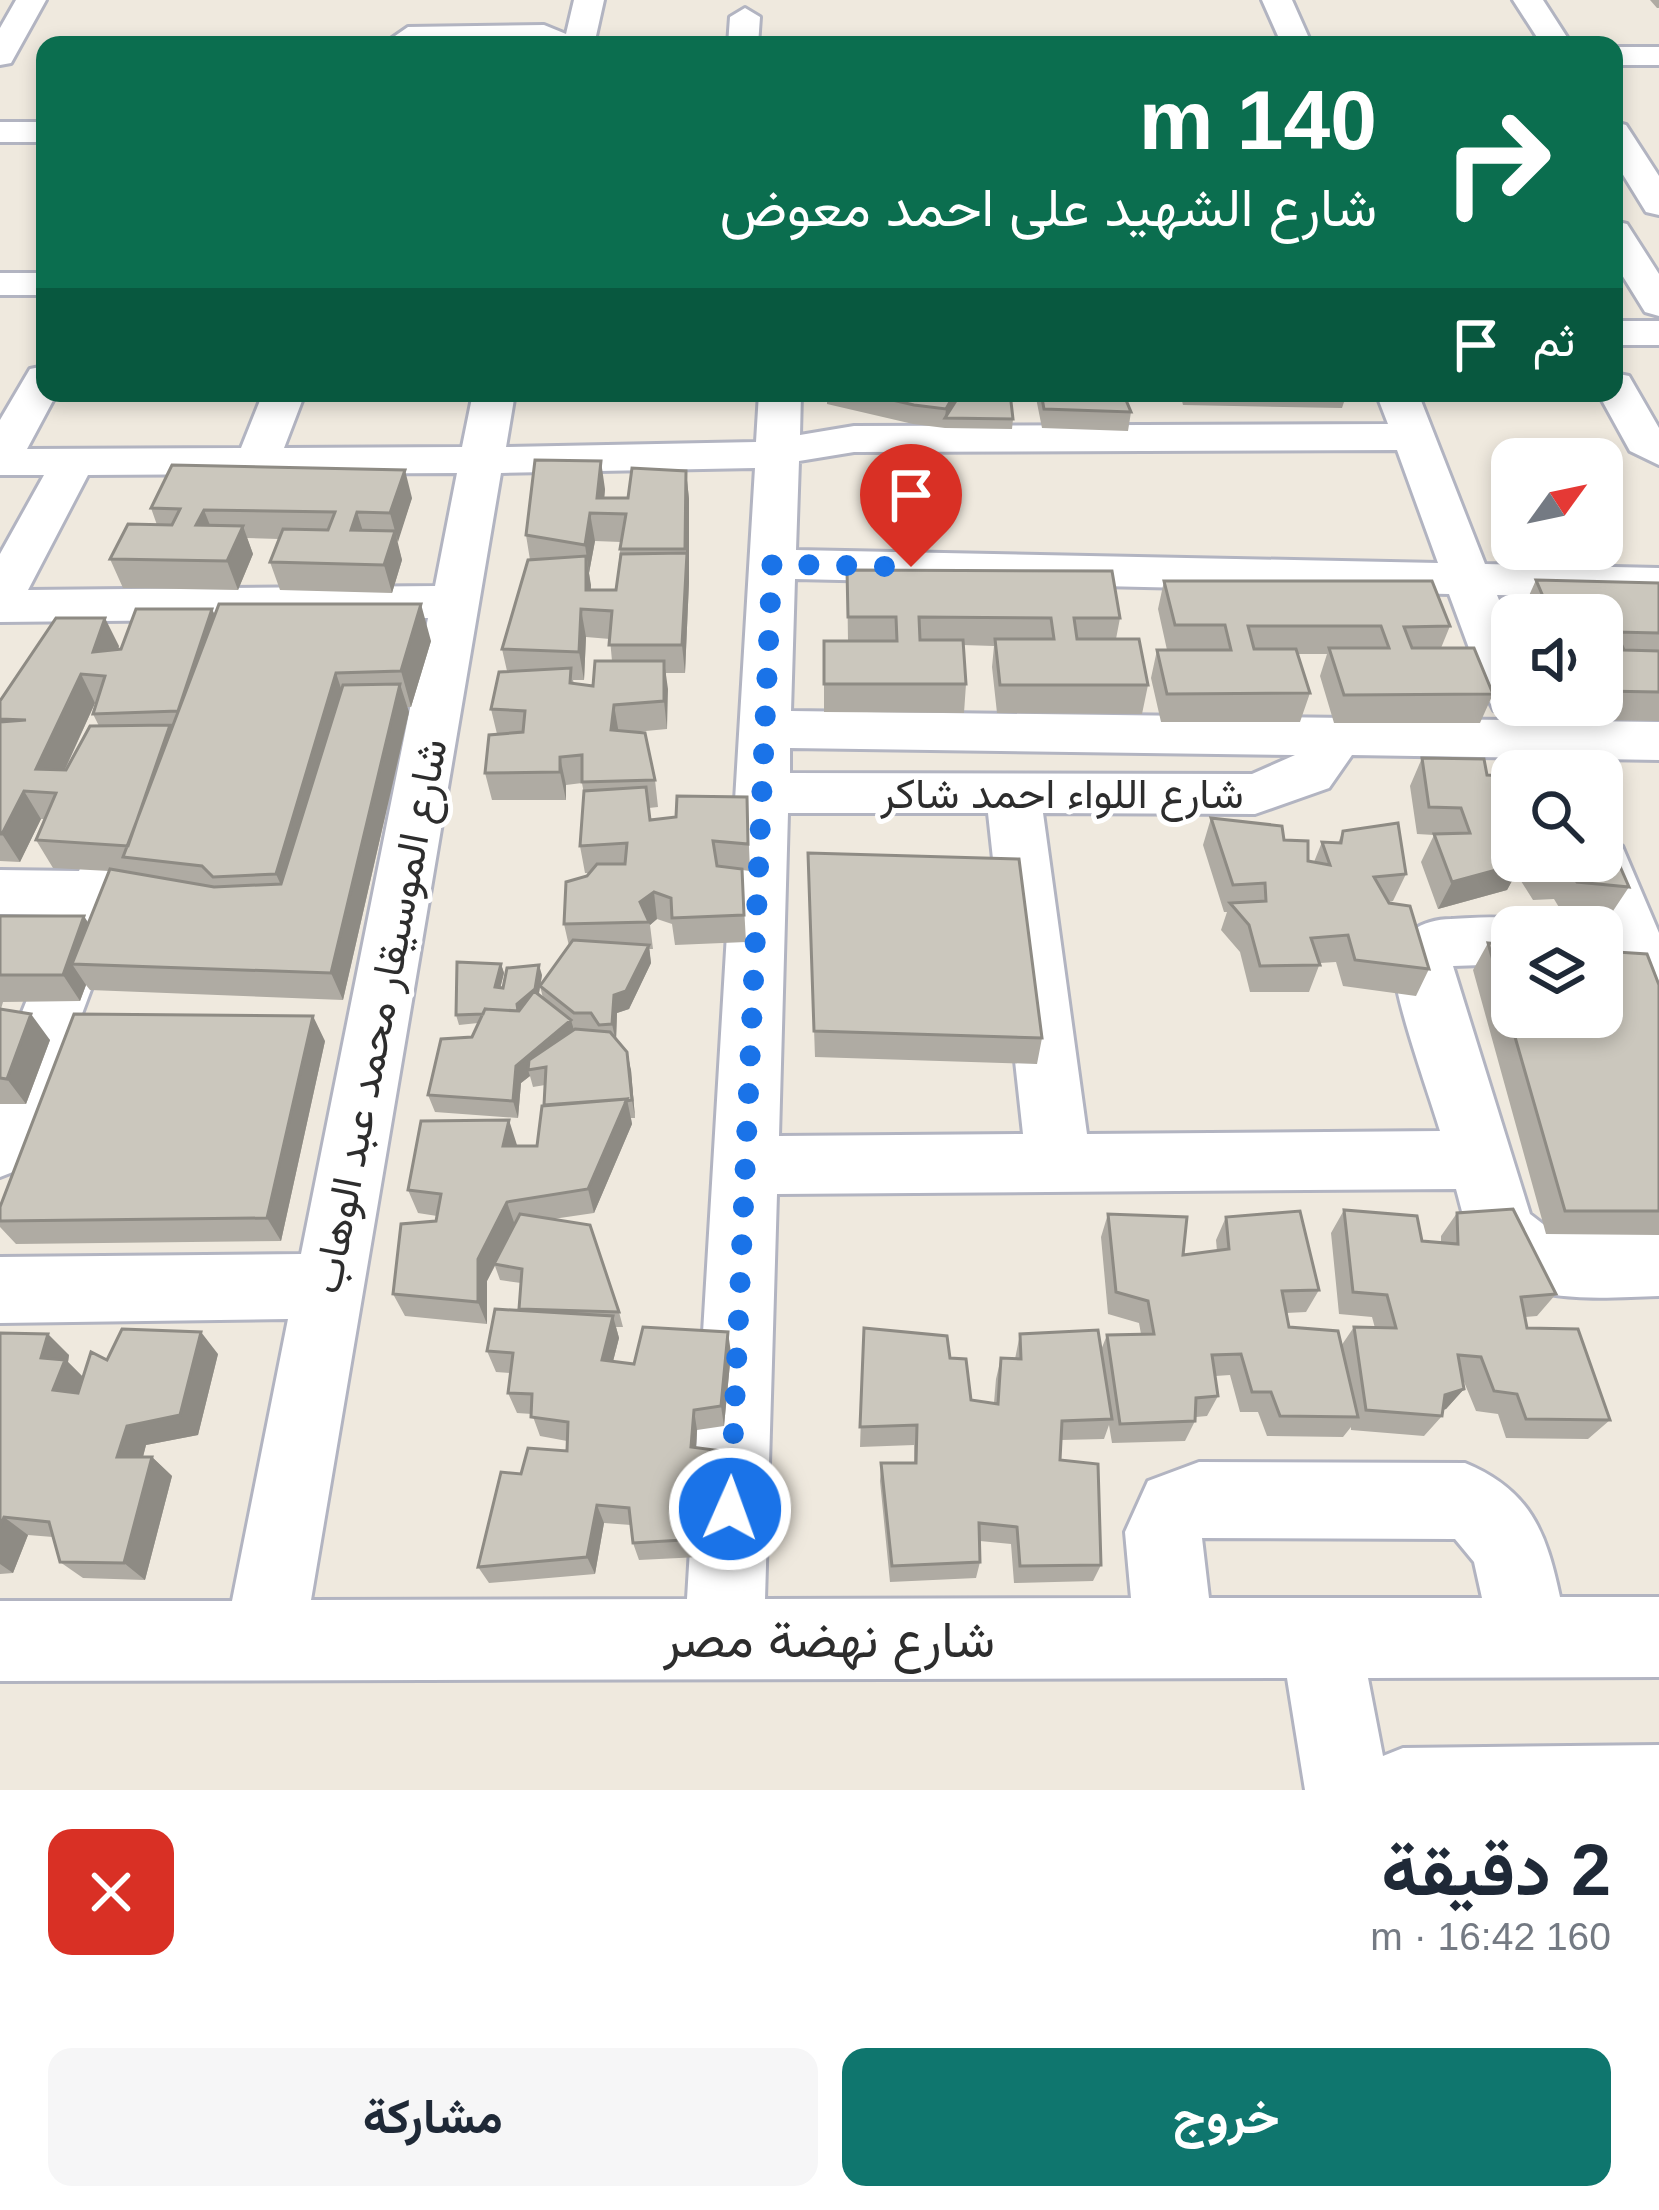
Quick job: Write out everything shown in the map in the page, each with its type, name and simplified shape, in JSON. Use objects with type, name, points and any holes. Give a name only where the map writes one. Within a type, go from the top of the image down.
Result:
[{"type":"street","points":[[0,56],[31,0]]},
{"type":"street","points":[[581,36],[589,0]]},
{"type":"street","points":[[1277,0],[1293,36]]},
{"type":"street","points":[[1528,0],[1551,36]]},
{"type":"street","points":[[408,36],[550,36]]},
{"type":"street","points":[[1623,56],[1659,56]]},
{"type":"street","points":[[0,132],[36,132]]},
{"type":"street","points":[[1623,133],[1659,133]]},
{"type":"street","points":[[1623,147],[1659,204]]},
{"type":"street","points":[[1623,246],[1659,304]]},
{"type":"street","points":[[0,284],[36,284]]},
{"type":"street","points":[[1623,333],[1659,333]]},
{"type":"street","points":[[36,394],[0,460],[733,459],[779,422]]},
{"type":"street","points":[[258,460],[281,402]]},
{"type":"street","name":"شارع الموسيقار محمد عبد الوهاب","points":[[263,1640],[492,402]]},
{"type":"street","points":[[1132,402],[1140,439]]},
{"type":"street","points":[[1400,402],[1468,579],[1535,730]]},
{"type":"street","points":[[1623,402],[1645,442],[1659,452]]},
{"type":"street","points":[[779,422],[854,439],[1414,437]]},
{"type":"street","points":[[724,1640],[779,422]]},
{"type":"street","points":[[73,461],[0,602],[201,626],[456,602]]},
{"type":"street","points":[[772,564],[1659,584]]},
{"type":"street","name":"شارع اللواء احمد شاكر","points":[[765,729],[1337,736],[1535,730],[1659,741]]},
{"type":"street","name":"شارع اللواء احمد شاكر","points":[[762,793],[1255,794],[1310,775],[1337,736]]},
{"type":"street","points":[[5,1121],[150,760]]},
{"type":"street","points":[[1013,793],[1059,1163]]},
{"type":"street","points":[[0,892],[98,893]]},
{"type":"street","points":[[1491,941],[1450,940],[1429,948],[1424,956],[1502,1231],[1520,1251],[1545,1262],[1659,1264]]},
{"type":"street","points":[[1623,952],[1659,1009]]},
{"type":"street","points":[[745,1166],[1480,1160]]},
{"type":"street","points":[[0,1290],[329,1286]]},
{"type":"street","points":[[1174,1638],[1163,1532],[1175,1508],[1199,1499],[1465,1502],[1492,1518],[1508,1544],[1528,1637]]},
{"type":"street","name":"شارع نهضة مصر","points":[[0,1641],[1659,1637]]},
{"type":"street","points":[[1320,1638],[1348,1790]]},
{"type":"street","points":[[1402,1790],[1659,1787]]},
{"type":"building","points":[[901,402],[950,402],[946,409]]},
{"type":"building","points":[[955,402],[1011,402],[1013,419],[945,418]]},
{"type":"building","points":[[1043,402],[1127,402],[1131,412],[1044,409]]},
{"type":"building","points":[[535,460],[601,461],[597,498],[628,498],[632,468],[686,471],[685,549],[620,549],[626,514],[590,513],[585,545],[526,535]]},
{"type":"building","points":[[172,465],[405,470],[390,513],[357,512],[351,530],[395,531],[384,565],[270,562],[283,529],[328,530],[335,512],[204,510],[196,525],[243,526],[227,561],[110,559],[128,524],[172,525],[180,509],[151,508]]},
{"type":"building","points":[[687,553],[682,645],[609,645],[612,611],[581,609],[579,652],[502,649],[528,560],[586,556],[586,590],[616,590],[621,554]]},
{"type":"building","points":[[847,570],[1112,571],[1120,618],[1074,618],[1077,639],[1139,639],[1148,685],[1000,685],[995,639],[1054,639],[1051,618],[919,617],[920,640],[963,640],[966,684],[824,684],[824,641],[897,641],[896,617],[848,617]]},
{"type":"building","points":[[1536,580],[1659,583],[1659,633],[1623,632],[1623,594],[1542,594]]},
{"type":"building","points":[[1164,581],[1432,581],[1450,626],[1404,627],[1412,648],[1474,648],[1491,694],[1344,695],[1329,648],[1389,648],[1381,626],[1248,626],[1254,649],[1296,649],[1310,693],[1167,694],[1157,650],[1231,650],[1225,625],[1175,625]]},
{"type":"building","points":[[219,604],[421,604],[401,671],[336,673],[276,874],[213,877],[202,866],[123,857]]},
{"type":"building","points":[[136,609],[212,609],[178,711],[93,714],[105,676],[81,674],[36,769],[66,770],[90,726],[170,725],[128,846],[36,840],[56,793],[24,791],[0,834],[0,722],[26,720],[0,719],[0,701],[56,618],[105,618],[93,652],[121,649]]},
{"type":"building","points":[[1623,648],[1659,651],[1659,692],[1623,691]]},
{"type":"building","points":[[595,661],[664,661],[664,701],[614,705],[611,730],[645,733],[655,780],[582,782],[582,755],[560,757],[560,772],[485,773],[489,735],[523,732],[525,711],[491,709],[499,672],[571,668],[570,683],[593,686]]},
{"type":"building","points":[[400,684],[331,973],[72,964],[110,869],[214,887],[281,884],[343,685]]},
{"type":"building","points":[[1422,758],[1484,759],[1487,775],[1491,775],[1491,871],[1452,882],[1434,834],[1470,833],[1461,808],[1429,807]]},
{"type":"building","points":[[646,787],[650,820],[676,817],[677,796],[747,797],[748,844],[713,841],[717,866],[742,869],[744,915],[672,918],[671,898],[654,892],[640,902],[649,922],[564,924],[566,882],[587,876],[597,864],[625,864],[627,843],[580,846],[584,791]]},
{"type":"building","points":[[1211,818],[1282,826],[1284,840],[1308,841],[1308,861],[1330,865],[1322,842],[1341,843],[1343,831],[1398,823],[1406,874],[1374,877],[1389,903],[1410,906],[1429,969],[1355,960],[1348,935],[1311,938],[1320,965],[1260,966],[1249,925],[1230,903],[1266,901],[1265,883],[1233,885]]},
{"type":"building","points":[[808,853],[1019,859],[1042,1038],[814,1031]]},
{"type":"building","points":[[1623,873],[1629,887],[1577,882],[1623,882]]},
{"type":"building","points":[[0,916],[84,916],[63,975],[0,975]]},
{"type":"building","points":[[573,940],[649,945],[626,991],[614,995],[612,1024],[599,1025],[591,1013],[574,1013],[540,986]]},
{"type":"building","points":[[1623,952],[1647,954],[1659,985],[1659,1211],[1565,1211],[1515,1038],[1623,1038]]},
{"type":"building","points":[[457,962],[501,964],[495,987],[503,988],[507,968],[539,965],[535,989],[517,1004],[518,1011],[485,1009],[483,1014],[456,1015]]},
{"type":"building","points":[[534,991],[571,1020],[516,1066],[513,1101],[428,1095],[441,1039],[472,1037],[485,1009],[519,1011]]},
{"type":"building","points":[[0,1009],[31,1014],[7,1079],[0,1078]]},
{"type":"building","points":[[74,1014],[313,1016],[267,1218],[0,1221],[0,1207]]},
{"type":"building","points":[[575,1029],[610,1032],[627,1052],[632,1100],[544,1105],[546,1067],[528,1070],[529,1060]]},
{"type":"building","points":[[627,1099],[588,1189],[507,1202],[478,1259],[478,1302],[393,1294],[401,1224],[436,1221],[441,1194],[408,1190],[421,1121],[509,1120],[503,1146],[537,1146],[542,1106]]},
{"type":"building","points":[[1513,1209],[1556,1294],[1521,1297],[1527,1328],[1578,1329],[1610,1420],[1526,1419],[1517,1394],[1494,1391],[1481,1357],[1458,1355],[1464,1389],[1445,1395],[1442,1416],[1366,1410],[1354,1327],[1396,1328],[1387,1295],[1353,1292],[1344,1210],[1417,1216],[1422,1241],[1458,1244],[1457,1213]]},
{"type":"building","points":[[1300,1211],[1319,1290],[1282,1291],[1289,1327],[1338,1331],[1358,1417],[1280,1416],[1271,1392],[1252,1392],[1241,1354],[1212,1355],[1218,1396],[1196,1398],[1195,1421],[1120,1424],[1107,1335],[1154,1334],[1148,1301],[1116,1292],[1108,1214],[1187,1217],[1183,1255],[1229,1249],[1226,1217]]},
{"type":"building","points":[[520,1214],[590,1225],[619,1312],[519,1309],[522,1269],[494,1264]]},
{"type":"building","points":[[495,1309],[613,1316],[602,1360],[634,1364],[643,1327],[728,1332],[721,1406],[694,1410],[691,1447],[722,1451],[716,1538],[633,1543],[629,1508],[597,1505],[587,1557],[478,1567],[501,1472],[521,1474],[528,1448],[567,1451],[568,1422],[531,1417],[532,1394],[508,1393],[513,1353],[487,1351]]},
{"type":"building","points":[[864,1328],[947,1336],[950,1358],[966,1359],[971,1400],[998,1404],[1001,1358],[1021,1359],[1020,1334],[1098,1330],[1112,1419],[1062,1421],[1060,1460],[1098,1464],[1101,1565],[1020,1566],[1017,1527],[979,1523],[980,1562],[892,1566],[881,1463],[916,1463],[917,1425],[860,1427]]},
{"type":"building","points":[[122,1329],[201,1332],[180,1415],[127,1426],[117,1457],[152,1457],[124,1563],[60,1562],[49,1522],[4,1517],[0,1527],[0,1333],[48,1334],[41,1358],[65,1360],[53,1390],[78,1393],[91,1352],[107,1360]]},
{"type":"route","points":[[730,1509],[772,564],[911,567]]}]
